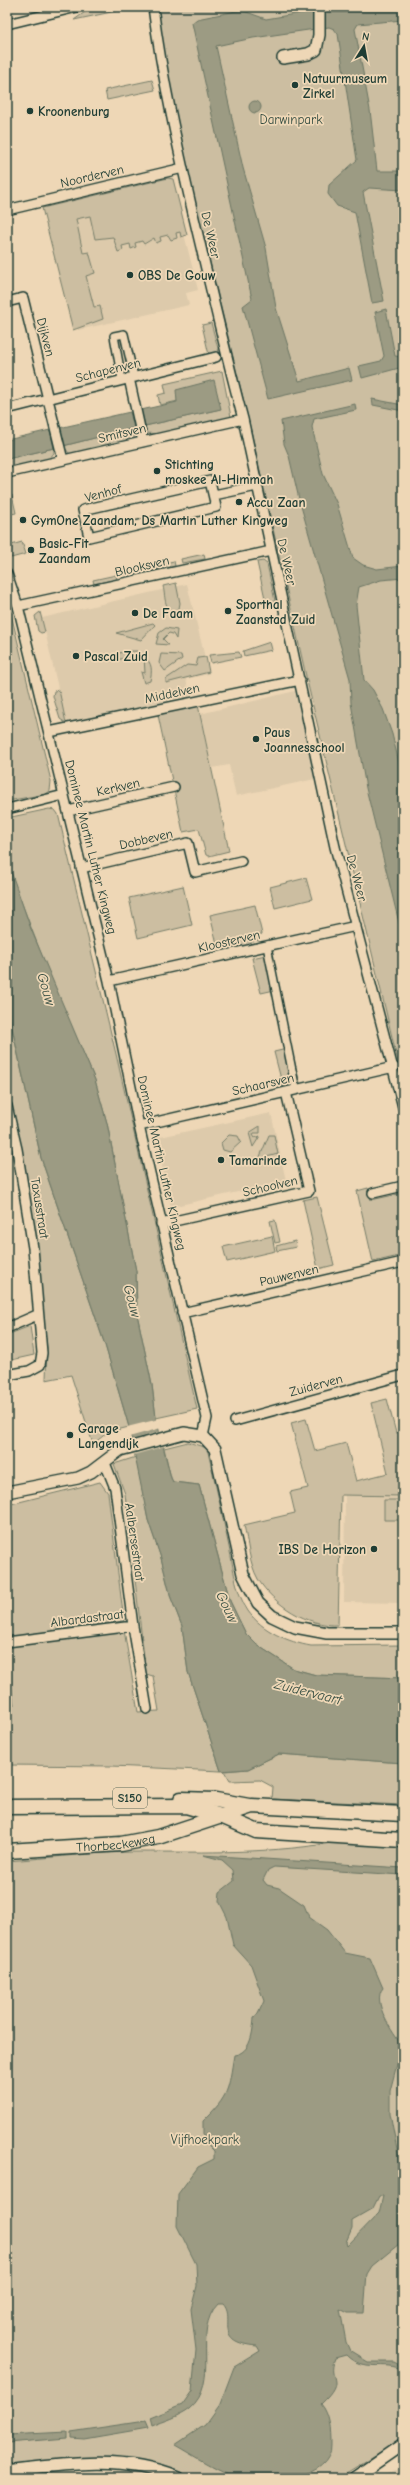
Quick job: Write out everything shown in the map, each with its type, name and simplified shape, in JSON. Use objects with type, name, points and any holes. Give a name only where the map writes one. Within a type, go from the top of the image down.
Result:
[{"type":"main road","name":"S150","points":[[7,1801],[104,1798],[173,1799],[216,1800],[252,1806]]},
{"type":"main road","name":"S150","points":[[7,1807],[186,1806],[222,1816],[256,1831],[403,1840]]},
{"type":"main road","name":"Thorbeckeweg","points":[[7,1851],[121,1844],[158,1837],[252,1806],[403,1814]]},
{"type":"street","points":[[7,24],[71,10],[77,7]]},
{"type":"street","name":"De Weer","points":[[146,7],[158,45]]},
{"type":"street","name":"De Weer","points":[[153,7],[158,45],[183,168],[226,355],[243,419],[335,847],[394,1067],[403,1107]]},
{"type":"street","points":[[283,58],[308,54],[316,50],[319,35],[319,7]]},
{"type":"street","name":"Noorderven","points":[[7,210],[183,168]]},
{"type":"street","name":"Dijkven","points":[[7,302],[23,298],[48,398]]},
{"type":"street","points":[[129,379],[114,336],[124,334],[129,379],[143,442]]},
{"type":"street","name":"Schapenven","points":[[7,408],[216,357]]},
{"type":"street","points":[[48,398],[63,460]]},
{"type":"street","name":"Smitsven","points":[[7,473],[243,419]]},
{"type":"street","name":"Venhof","points":[[210,481],[214,495],[216,506],[89,537],[83,510],[210,481]]},
{"type":"street","points":[[214,495],[257,486]]},
{"type":"street","name":"Blooksven","points":[[18,606],[271,551]]},
{"type":"street","name":"Dominee Martin Luther Kingweg","points":[[7,574],[18,606],[109,981],[139,1126],[207,1418],[203,1436]]},
{"type":"street","name":"Middelven","points":[[49,732],[300,680]]},
{"type":"street","name":"Kerkven","points":[[68,811],[174,787]]},
{"type":"street","points":[[7,809],[64,795]]},
{"type":"street","name":"Dobbeven","points":[[81,868],[188,843],[195,872],[241,861]]},
{"type":"street","name":"Kloosterven","points":[[109,981],[356,926]]},
{"type":"street","points":[[267,946],[296,1090]]},
{"type":"street","name":"Schaarsven","points":[[139,1126],[394,1067]]},
{"type":"street","name":"Schoolven","points":[[161,1224],[309,1191],[286,1092]]},
{"type":"street","name":"Taxusstraat","points":[[7,1106],[17,1149],[33,1248],[37,1315],[42,1353],[40,1365],[29,1371],[7,1375]]},
{"type":"street","points":[[7,1151],[17,1149]]},
{"type":"street","points":[[373,1193],[403,1186]]},
{"type":"street","name":"Pauwenven","points":[[182,1313],[403,1262]]},
{"type":"street","points":[[7,1328],[37,1315]]},
{"type":"street","name":"Zuiderven","points":[[235,1421],[403,1375]]},
{"type":"street","points":[[7,1492],[78,1478],[105,1463],[120,1450],[179,1434],[189,1433],[203,1436],[215,1450],[243,1574],[258,1603],[272,1616],[295,1627],[327,1633],[403,1633]]},
{"type":"street","name":"Aalbersestraat","points":[[105,1463],[115,1488],[133,1626]]},
{"type":"street","name":"Albardastraat","points":[[7,1642],[133,1626],[147,1709]]},
{"type":"street","points":[[354,2478],[403,2444]]},
{"type":"street","points":[[7,2471],[107,2462],[148,2468],[178,2478]]},
{"type":"shaded area","name":"OBS De Gouw","points":[[73,214],[179,214],[198,290],[186,293],[189,305],[78,330],[62,260]]},
{"type":"shaded area","points":[[187,584],[209,674],[186,679],[190,698],[66,723],[42,618]]},
{"type":"shaded area","name":"Paus Joannesschool","points":[[295,691],[315,779],[236,796],[229,765],[212,768],[200,714]]},
{"type":"shaded area","name":"Tamarinde","points":[[271,1113],[286,1181],[171,1207],[156,1138]]},
{"type":"shaded area","name":"IBS De Horizon","points":[[345,1495],[403,1496],[403,1603],[344,1602]]},
{"type":"shaded area","points":[[403,2465],[403,2478],[377,2478]]},
{"type":"shaded area","points":[[130,2472],[150,2478],[77,2478]]},
{"type":"green space","points":[[92,7],[135,7],[74,20]]},
{"type":"green space","name":"Darwinpark","points":[[151,7],[403,7],[403,1083],[308,685],[252,435],[165,77]]},
{"type":"green space","points":[[152,80],[155,90],[107,100],[105,90]]},
{"type":"green space","points":[[168,178],[173,179],[187,235],[181,237],[180,232],[176,233],[177,238],[171,240],[168,235],[160,237],[161,241],[156,243],[154,238],[144,244],[142,241],[135,243],[136,247],[131,249],[130,244],[122,246],[123,250],[118,252],[113,237],[95,239],[90,216],[76,219],[83,253],[89,252],[95,273],[86,276],[94,307],[100,306],[103,319],[73,330],[42,208]]},
{"type":"green space","points":[[211,323],[219,352],[209,355],[202,325]]},
{"type":"green space","points":[[222,371],[231,417],[159,434],[147,433],[145,426],[220,409],[178,401],[160,405],[158,395],[166,393],[164,384]]},
{"type":"green space","points":[[134,428],[135,436],[132,441],[70,454],[63,446]]},
{"type":"green space","points":[[54,448],[54,453],[49,459],[7,469],[7,459]]},
{"type":"green space","points":[[12,495],[16,513],[7,515],[7,496]]},
{"type":"green space","points":[[22,542],[26,554],[11,558],[8,546]]},
{"type":"green space","points":[[204,554],[205,559],[182,563],[181,559]]},
{"type":"green space","points":[[174,561],[175,566],[152,571],[151,566]]},
{"type":"green space","points":[[263,561],[267,564],[275,601],[266,603],[257,562]]},
{"type":"green space","points":[[116,575],[117,579],[94,584],[93,580]]},
{"type":"green space","points":[[176,583],[180,603],[178,614],[167,607],[163,586]]},
{"type":"green space","points":[[7,597],[51,781],[50,791],[46,794],[7,801]]},
{"type":"green space","points":[[40,612],[45,632],[41,633],[38,631],[35,616]]},
{"type":"green space","points":[[153,623],[155,625],[141,640],[116,633]]},
{"type":"green space","points":[[166,628],[177,630],[176,639],[173,634],[169,633],[163,639],[169,645],[156,644],[159,633]]},
{"type":"green space","points":[[270,642],[272,650],[244,656],[243,651]]},
{"type":"green space","points":[[137,651],[138,655],[112,661],[119,653]]},
{"type":"green space","points":[[239,652],[241,657],[211,663],[209,655]]},
{"type":"green space","points":[[161,654],[181,655],[182,659],[165,671],[159,663]]},
{"type":"green space","points":[[144,657],[149,662],[151,671],[150,681],[144,683],[141,672],[145,673]]},
{"type":"green space","points":[[206,657],[209,672],[166,683],[166,679],[187,665],[196,666],[198,658]]},
{"type":"green space","points":[[59,690],[66,723],[60,719],[53,696],[54,691]]},
{"type":"green space","points":[[198,705],[229,851],[209,856],[206,855],[199,829],[183,832],[158,715]]},
{"type":"green space","points":[[49,809],[55,810],[58,814],[116,1054],[197,1409],[156,1418],[152,1385],[137,1314],[136,1271],[107,1123],[95,1080],[50,977],[11,875],[7,860],[7,818]]},
{"type":"green space","points":[[306,878],[312,899],[275,908],[270,887]]},
{"type":"green space","points":[[183,886],[192,925],[138,938],[129,898]]},
{"type":"green space","points":[[255,905],[262,934],[258,935],[259,940],[251,941],[252,946],[229,951],[227,944],[217,944],[210,915]]},
{"type":"green space","points":[[270,954],[279,989],[261,993],[252,958]]},
{"type":"green space","points":[[7,1005],[41,1158],[105,1345],[129,1427],[108,1432],[93,1444],[71,1375],[46,1380],[47,1348],[33,1218],[7,1102]]},
{"type":"green space","points":[[291,1048],[300,1083],[283,1087],[274,1052]]},
{"type":"green space","points":[[260,1126],[260,1133],[254,1133],[253,1135],[255,1138],[260,1136],[253,1147],[249,1133]]},
{"type":"green space","points":[[229,1135],[238,1136],[241,1142],[230,1152],[223,1150],[221,1143]]},
{"type":"green space","points":[[269,1135],[274,1135],[278,1154],[259,1159]]},
{"type":"green space","points":[[368,1188],[371,1200],[403,1193],[403,1255],[373,1262],[357,1191]]},
{"type":"green space","points":[[317,1197],[334,1265],[318,1269],[303,1200]]},
{"type":"green space","points":[[275,1220],[280,1242],[275,1243],[270,1221]]},
{"type":"green space","points":[[272,1236],[275,1251],[227,1262],[223,1247]]},
{"type":"green space","points":[[295,1241],[296,1247],[277,1251],[276,1246]]},
{"type":"green space","points":[[30,1326],[34,1355],[7,1361],[7,1335]]},
{"type":"green space","points":[[387,1399],[396,1433],[403,1431],[403,1496],[341,1495],[338,1625],[315,1622],[303,1618],[282,1605],[258,1579],[249,1552],[244,1525],[295,1513],[290,1492],[308,1488],[291,1423],[306,1419],[315,1451],[346,1443],[356,1481],[388,1473],[371,1403]]},
{"type":"green space","points":[[188,1442],[207,1448],[240,1596],[248,1611],[254,1618],[268,1630],[276,1634],[293,1642],[311,1646],[403,1645],[403,1678],[316,1675],[294,1669],[257,1645],[246,1634],[230,1601],[199,1485],[173,1482],[171,1478],[164,1448]]},
{"type":"green space","points":[[136,1457],[148,1520],[161,1558],[171,1598],[182,1626],[188,1672],[221,1771],[112,1766],[7,1765],[7,1706],[14,1705],[10,1675],[7,1675],[7,1647],[124,1630],[138,1712],[159,1711],[153,1676],[146,1674],[125,1494],[114,1464]]},
{"type":"green space","points":[[100,1482],[108,1493],[124,1621],[10,1637],[7,1616],[7,1505]]},
{"type":"green space","points":[[384,1500],[403,1500],[403,1520],[384,1520]]},
{"type":"green space","points":[[279,1754],[403,1763],[403,1805],[272,1799],[273,1787],[260,1780],[230,1781],[224,1771],[248,1769]]},
{"type":"green space","name":"Vijfhoekpark","points":[[342,1841],[403,1845],[403,2438],[338,2478],[194,2478],[149,2463],[118,2458],[7,2466],[7,1861],[122,1852],[214,1852],[266,1850]]},
{"type":"water","points":[[336,7],[403,7],[403,20],[358,24],[355,29],[370,110],[377,171],[403,171],[403,190],[369,188],[363,192],[384,301],[372,303],[355,212],[337,206],[328,194],[329,185],[357,160],[338,34],[334,29],[329,27],[253,38],[216,46],[243,168],[266,248],[276,308],[299,381],[349,368],[352,380],[268,399],[243,306],[252,299],[192,23],[197,19],[241,10],[266,19]]},
{"type":"water","points":[[257,101],[260,102],[260,112],[253,113],[250,112],[249,105],[250,102]]},
{"type":"water","points":[[386,309],[395,356],[403,357],[403,367],[362,378],[359,366],[381,361],[384,356],[375,312]]},
{"type":"water","points":[[214,380],[221,409],[145,426],[141,410],[177,402],[176,390]]},
{"type":"water","points":[[372,399],[403,405],[403,411],[373,405]]},
{"type":"water","points":[[355,404],[356,410],[314,419],[312,427],[323,474],[337,504],[353,558],[363,565],[377,569],[403,566],[403,578],[381,580],[359,587],[356,605],[364,680],[373,690],[383,709],[392,734],[403,779],[403,939],[366,788],[351,703],[350,679],[299,499],[289,456],[284,444],[281,421]]},
{"type":"water","points":[[130,412],[134,428],[63,446],[59,428]]},
{"type":"water","points":[[50,430],[54,448],[7,459],[7,440]]},
{"type":"water","points":[[7,860],[31,929],[95,1080],[107,1123],[136,1271],[137,1314],[152,1385],[156,1418],[171,1478],[173,1482],[199,1485],[230,1601],[246,1634],[257,1645],[294,1669],[316,1675],[403,1678],[403,1763],[279,1754],[248,1769],[221,1771],[188,1672],[182,1626],[171,1598],[161,1558],[148,1520],[129,1427],[105,1345],[41,1158],[7,1005]]},
{"type":"water","points":[[203,1855],[403,1868],[403,1875],[274,1867],[268,1870],[263,1880],[267,1885],[279,1888],[304,1905],[309,1917],[327,1930],[345,1953],[370,1958],[383,1988],[380,1994],[381,2009],[389,2026],[402,2045],[390,2091],[390,2113],[403,2180],[403,2237],[399,2244],[372,2266],[367,2274],[364,2313],[348,2313],[340,2309],[346,2342],[350,2351],[368,2362],[394,2362],[403,2367],[403,2370],[389,2366],[360,2364],[346,2355],[335,2358],[333,2371],[335,2384],[329,2396],[321,2404],[328,2418],[330,2428],[331,2444],[329,2456],[321,2466],[310,2472],[296,2477],[281,2479],[266,2480],[233,2476],[175,2445],[205,2425],[220,2404],[234,2367],[260,2351],[257,2346],[243,2344],[234,2340],[230,2335],[228,2329],[227,2310],[223,2304],[218,2304],[210,2315],[206,2342],[206,2371],[204,2385],[199,2398],[189,2409],[171,2419],[152,2426],[150,2418],[182,2405],[192,2391],[196,2350],[191,2309],[197,2286],[196,2264],[177,2226],[178,2194],[198,2167],[214,2159],[214,2151],[206,2143],[207,2138],[203,2135],[203,2121],[223,2098],[229,2084],[234,2055],[240,2053],[248,2046],[252,2035],[254,2017],[258,2014],[264,2001],[251,1965],[233,1945],[227,1917],[219,1901],[220,1892],[234,1881],[233,1870],[222,1860]],"holes":[[[379,2196],[383,2196],[379,2213],[347,2246],[346,2242],[352,2228],[352,2220],[373,2208]]]},
{"type":"water","points":[[145,2421],[148,2428],[84,2439],[71,2438],[71,2432]]},
{"type":"water","points":[[67,2432],[67,2438],[7,2443],[7,2435]]},
{"type":"pier","points":[[159,1419],[161,1428],[129,1437],[127,1427]]},
{"type":"pier","points":[[162,1431],[165,1446],[133,1455],[130,1440]]},
{"type":"place","name":"Natuurmuseum Zirkel","points":[[295,85]]},
{"type":"place","name":"Kroonenburg","points":[[30,111]]},
{"type":"place","name":"OBS De Gouw","points":[[130,275]]},
{"type":"place","name":"Stichting moskee Al-Himmah","points":[[157,471]]},
{"type":"place","name":"Accu Zaan","points":[[239,502]]},
{"type":"place","name":"GymOne Zaandam, Ds Martin Luther Kingweg","points":[[23,520]]},
{"type":"place","name":"Basic-Fit Zaandam","points":[[31,550]]},
{"type":"place","name":"Sporthal Zaanstad Zuid","points":[[228,611]]},
{"type":"place","name":"De Faam","points":[[135,613]]},
{"type":"place","name":"Pascal Zuid","points":[[76,656]]},
{"type":"place","name":"Paus Joannesschool","points":[[256,739]]},
{"type":"place","name":"Tamarinde","points":[[221,1160]]},
{"type":"place","name":"Garage Langendijk","points":[[70,1435]]},
{"type":"place","name":"IBS De Horizon","points":[[374,1549]]},
{"type":"water label","name":"Gouw","points":[[46,989]]},
{"type":"water label","name":"Gouw","points":[[132,1301]]},
{"type":"water label","name":"Gouw","points":[[227,1607]]},
{"type":"water label","name":"Zuidervaart","points":[[308,1692]]}]
